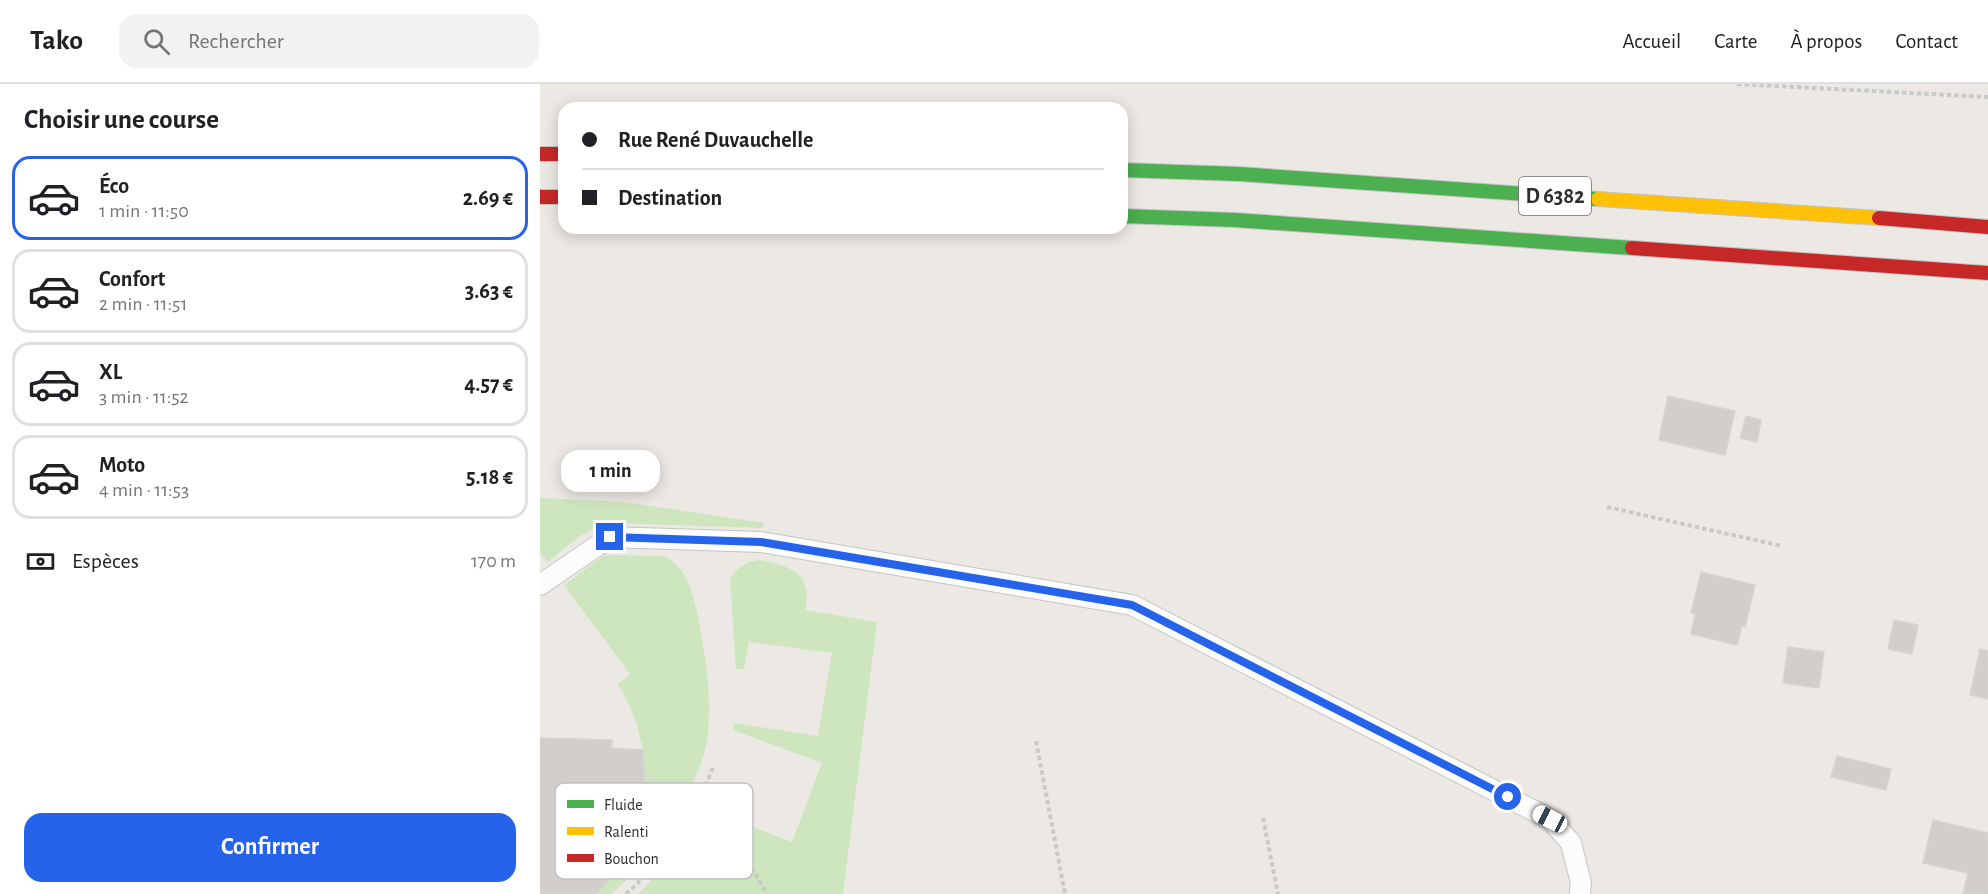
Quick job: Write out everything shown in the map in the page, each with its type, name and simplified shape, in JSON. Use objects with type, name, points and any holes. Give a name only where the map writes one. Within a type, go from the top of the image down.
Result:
[{"type":"highway","points":[[540,154],[558,154]]},
{"type":"highway","name":"D 6382","points":[[1128,170],[1251,175],[1988,227]]},
{"type":"highway","points":[[540,197],[558,197]]},
{"type":"highway","name":"D 6382","points":[[1128,216],[1235,220],[1988,273]]},
{"type":"lane","points":[[540,585],[610,537],[761,542],[1132,605],[1550,819],[1571,843],[1581,883],[1580,894]]},
{"type":"path","points":[[1737,84],[1988,97]]},
{"type":"path","points":[[1607,507],[1782,546]]},
{"type":"path","points":[[1036,741],[1065,894]]},
{"type":"path","points":[[707,783],[714,765]]},
{"type":"path","points":[[1263,818],[1278,894]]},
{"type":"path","points":[[753,870],[767,894]]},
{"type":"path","points":[[626,894],[640,879]]},
{"type":"green space","points":[[540,498],[625,502],[764,523],[763,528],[613,523],[586,533],[548,562],[540,553]]},
{"type":"green space","points":[[603,556],[665,556],[680,569],[690,587],[703,641],[709,712],[705,751],[693,783],[645,783],[643,750],[637,725],[618,684],[630,674],[564,585]]},
{"type":"green space","points":[[759,560],[783,566],[797,574],[806,587],[805,610],[877,622],[843,894],[638,894],[653,879],[753,879],[753,827],[792,842],[822,763],[733,730],[734,723],[818,736],[832,653],[749,642],[744,669],[736,669],[730,578],[742,566]]},
{"type":"green space","points":[[603,879],[628,879],[612,894],[596,894]]},
{"type":"building","points":[[1668,396],[1735,411],[1725,455],[1659,440]]},
{"type":"building","points":[[1746,416],[1761,420],[1757,442],[1740,438]]},
{"type":"building","points":[[1701,572],[1755,585],[1745,627],[1742,625],[1737,645],[1691,634],[1695,614],[1691,613]]},
{"type":"building","points":[[1894,620],[1918,625],[1912,654],[1888,649]]},
{"type":"building","points":[[1788,647],[1824,652],[1819,688],[1783,683]]},
{"type":"building","points":[[1980,649],[1988,651],[1988,699],[1970,695]]},
{"type":"building","points":[[540,738],[612,740],[612,748],[643,750],[645,783],[555,783],[555,879],[610,879],[596,894],[540,894]]},
{"type":"building","points":[[1837,756],[1891,769],[1886,790],[1831,777]]},
{"type":"building","points":[[1933,820],[1988,833],[1988,894],[1963,894],[1968,873],[1923,863]]},
{"type":"traffic: fast","points":[[1128,170],[1239,174],[1598,199]]},
{"type":"traffic: fast","points":[[1128,216],[1235,220],[1632,248]]},
{"type":"traffic: slow","points":[[1598,199],[1879,218]]},
{"type":"traffic: jam","points":[[540,154],[558,154]]},
{"type":"traffic: jam","points":[[540,197],[558,197]]},
{"type":"traffic: jam","points":[[1879,218],[1988,227]]},
{"type":"traffic: jam","points":[[1632,248],[1988,273]]},
{"type":"route","points":[[610,537],[761,542],[1132,605],[1508,797]]}]
